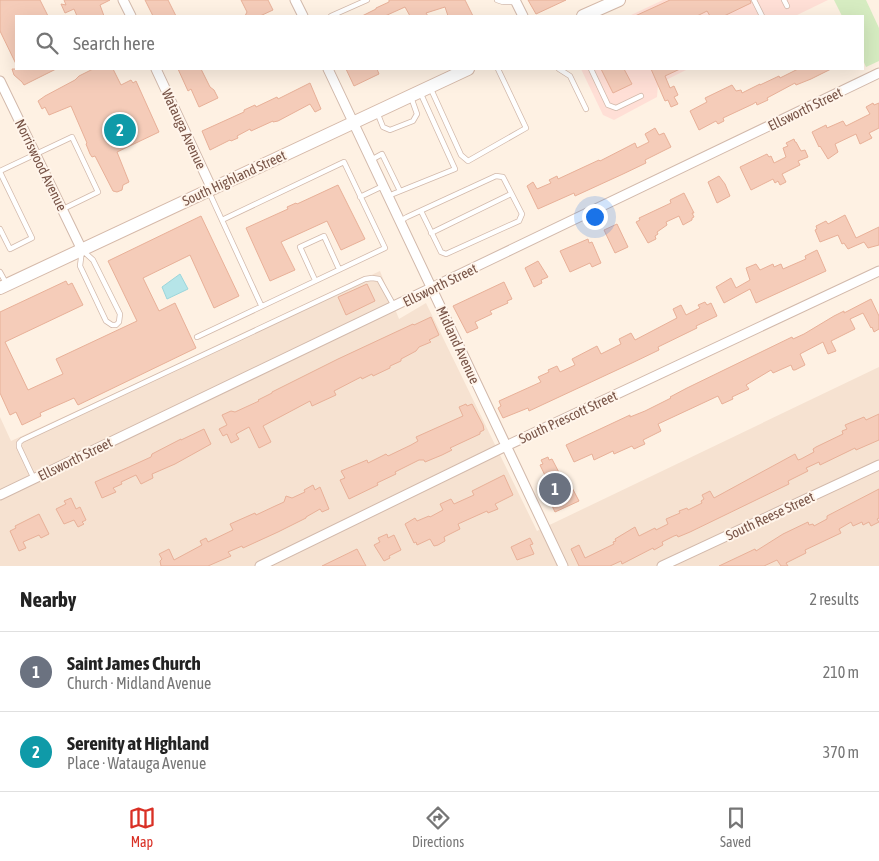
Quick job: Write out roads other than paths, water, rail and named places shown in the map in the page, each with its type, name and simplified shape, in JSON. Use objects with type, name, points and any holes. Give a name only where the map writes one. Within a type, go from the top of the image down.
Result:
[{"type":"main road","points":[[585,15],[618,0]]},
{"type":"main road","name":"South Highland Street","points":[[3,286],[466,70]]},
{"type":"street","points":[[123,0],[130,15]]},
{"type":"street","points":[[298,1],[303,15]]},
{"type":"street","points":[[516,1],[523,15]]},
{"type":"street","name":"Watauga Avenue","points":[[156,70],[210,190]]},
{"type":"street","name":"Midland Avenue","points":[[328,70],[563,566]]},
{"type":"street","name":"Ellsworth Street","points":[[0,495],[879,73]]},
{"type":"street","name":"Norriswood Avenue","points":[[0,82],[82,250]]},
{"type":"street","name":"South Prescott Street","points":[[260,566],[506,446],[879,271]]},
{"type":"street","name":"South Reese Street","points":[[662,566],[879,465]]},
{"type":"lane","points":[[333,15],[367,0]]},
{"type":"lane","points":[[497,0],[503,2],[516,1]]},
{"type":"lane","points":[[754,0],[762,15]]},
{"type":"lane","points":[[784,0],[787,6]]},
{"type":"lane","points":[[420,91],[461,156],[468,161],[526,128],[498,70]]},
{"type":"lane","points":[[561,70],[570,76],[586,109]]},
{"type":"lane","points":[[591,70],[608,105],[616,108],[641,96]]},
{"type":"lane","points":[[376,111],[382,124],[386,129],[390,130],[413,120],[417,114],[420,91]]},
{"type":"lane","points":[[388,196],[455,169],[420,91]]},
{"type":"lane","points":[[0,229],[10,249],[32,238],[0,171],[72,137],[98,192],[63,209]]},
{"type":"lane","points":[[371,160],[382,154],[400,191]]},
{"type":"lane","points":[[197,337],[261,305],[385,248],[344,162],[222,220]]},
{"type":"lane","points":[[400,221],[421,211],[496,176],[503,177],[522,214],[519,221],[446,254],[441,252],[421,211]]},
{"type":"lane","points":[[360,197],[383,186]]},
{"type":"lane","points":[[210,190],[261,305]]},
{"type":"lane","points":[[431,233],[511,194]]},
{"type":"lane","points":[[315,280],[300,247],[324,236],[339,269]]},
{"type":"lane","points":[[82,250],[93,260],[120,314],[119,322],[116,325],[106,321],[80,266],[82,250]]},
{"type":"lane","points":[[0,272],[3,286]]},
{"type":"lane","points":[[34,479],[20,447],[22,440],[365,279],[378,279],[394,307]]},
{"type":"water","points":[[180,274],[188,289],[167,299],[162,287]]},
{"type":"place","name":"Serenity at Highland","points":[[120,130]]},
{"type":"place","name":"Saint James Church","points":[[555,489]]}]
